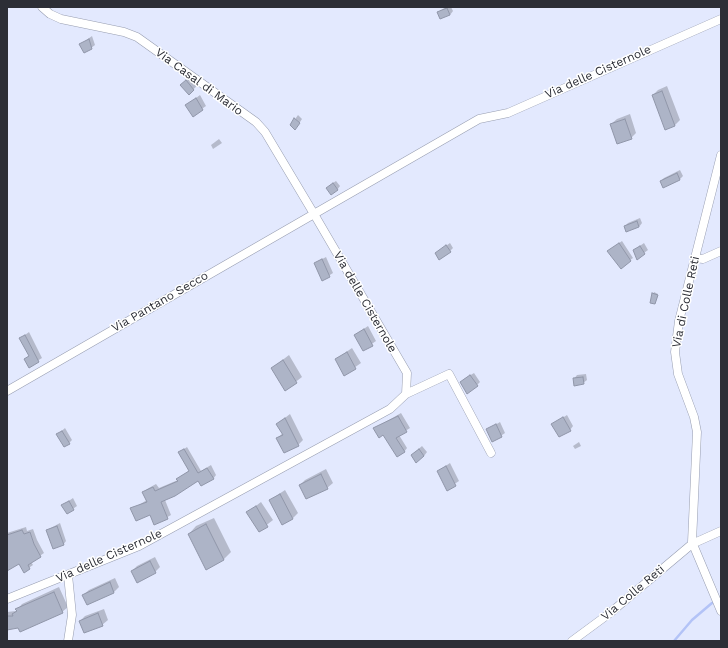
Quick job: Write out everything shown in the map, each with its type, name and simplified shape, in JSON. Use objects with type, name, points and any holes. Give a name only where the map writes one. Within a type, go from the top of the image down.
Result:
[{"type":"street","name":"Via Casal di Mario","points":[[42,7],[50,14],[61,19],[124,32],[137,37],[256,122],[265,132],[314,214]]},
{"type":"street","name":"Via delle Cisternole","points":[[7,599],[139,546],[390,409],[406,394],[407,373],[314,214],[479,120],[508,113],[721,19]]},
{"type":"street","name":"Via di Colle Reti","points":[[692,544],[697,432],[694,417],[677,369],[674,352],[676,334],[721,155]]},
{"type":"street","name":"Via Pantano Secco","points":[[7,391],[314,214]]},
{"type":"street","points":[[695,258],[703,259],[721,251]]},
{"type":"street","points":[[406,394],[449,374],[491,453]]},
{"type":"street","name":"Via Colle Reti","points":[[572,641],[610,613],[692,544],[721,531]]},
{"type":"street","points":[[692,544],[721,611]]},
{"type":"street","points":[[68,575],[72,615],[68,641]]},
{"type":"building","points":[[447,8],[450,15],[440,19],[437,12]]},
{"type":"building","points":[[89,39],[92,49],[84,53],[79,44]]},
{"type":"building","points":[[186,80],[194,90],[189,95],[180,85]]},
{"type":"building","points":[[662,91],[675,126],[665,130],[652,95]]},
{"type":"building","points":[[196,98],[203,110],[193,117],[185,105]]},
{"type":"building","points":[[294,118],[300,123],[295,130],[290,125]]},
{"type":"building","points":[[625,119],[632,139],[617,144],[610,124]]},
{"type":"building","points":[[677,173],[680,180],[663,188],[660,181]]},
{"type":"building","points":[[333,183],[338,190],[331,195],[326,188]]},
{"type":"building","points":[[637,221],[639,227],[626,232],[624,226]]},
{"type":"building","points":[[619,243],[631,261],[621,269],[607,251]]},
{"type":"building","points":[[446,245],[451,252],[439,260],[435,253]]},
{"type":"building","points":[[640,246],[645,254],[637,260],[633,250]]},
{"type":"building","points":[[322,259],[330,277],[322,281],[314,263]]},
{"type":"building","points":[[652,293],[658,295],[655,304],[650,303]]},
{"type":"building","points":[[364,329],[373,346],[363,351],[354,335]]},
{"type":"building","points":[[25,335],[39,362],[29,368],[24,359],[29,356],[19,338]]},
{"type":"building","points":[[347,352],[356,369],[344,376],[335,359]]},
{"type":"building","points":[[283,360],[297,383],[285,391],[271,368]]},
{"type":"building","points":[[470,375],[478,386],[467,394],[460,382]]},
{"type":"building","points":[[583,377],[584,384],[574,386],[573,378]]},
{"type":"building","points":[[398,416],[407,432],[396,438],[405,452],[397,457],[383,435],[379,438],[373,428]]},
{"type":"building","points":[[563,417],[571,431],[559,437],[551,424]]},
{"type":"building","points":[[285,418],[299,446],[284,453],[276,438],[283,435],[276,424]]},
{"type":"building","points":[[496,424],[502,437],[492,442],[486,429]]},
{"type":"building","points":[[62,431],[70,444],[64,447],[56,434]]},
{"type":"building","points":[[184,449],[198,473],[207,468],[214,479],[201,486],[198,481],[175,496],[161,502],[168,519],[154,525],[150,515],[136,521],[130,508],[147,502],[142,492],[153,487],[155,491],[178,481],[176,479],[189,471],[178,452]]},
{"type":"building","points":[[419,449],[424,456],[416,463],[411,455]]},
{"type":"building","points":[[446,466],[456,486],[447,491],[437,471]]},
{"type":"building","points":[[321,474],[328,489],[306,499],[299,485]]},
{"type":"building","points":[[280,494],[293,519],[282,525],[269,500]]},
{"type":"building","points":[[69,501],[74,510],[67,514],[61,505]]},
{"type":"building","points":[[256,506],[268,527],[259,532],[246,512]]},
{"type":"building","points":[[206,524],[224,560],[206,570],[188,534]]},
{"type":"building","points":[[57,526],[64,545],[53,549],[46,530]]},
{"type":"building","points":[[22,530],[24,534],[30,532],[41,557],[28,565],[30,569],[24,573],[19,564],[7,571],[7,535]]},
{"type":"building","points":[[150,561],[156,573],[137,583],[131,571]]},
{"type":"building","points":[[110,582],[114,593],[87,605],[82,595]]},
{"type":"building","points":[[54,592],[63,613],[20,632],[18,628],[7,630],[7,616],[13,616],[12,614],[17,611],[15,609]]},
{"type":"building","points":[[98,613],[103,626],[84,633],[79,621]]},
{"type":"waterway","points":[[674,641],[692,620],[712,603]]}]
